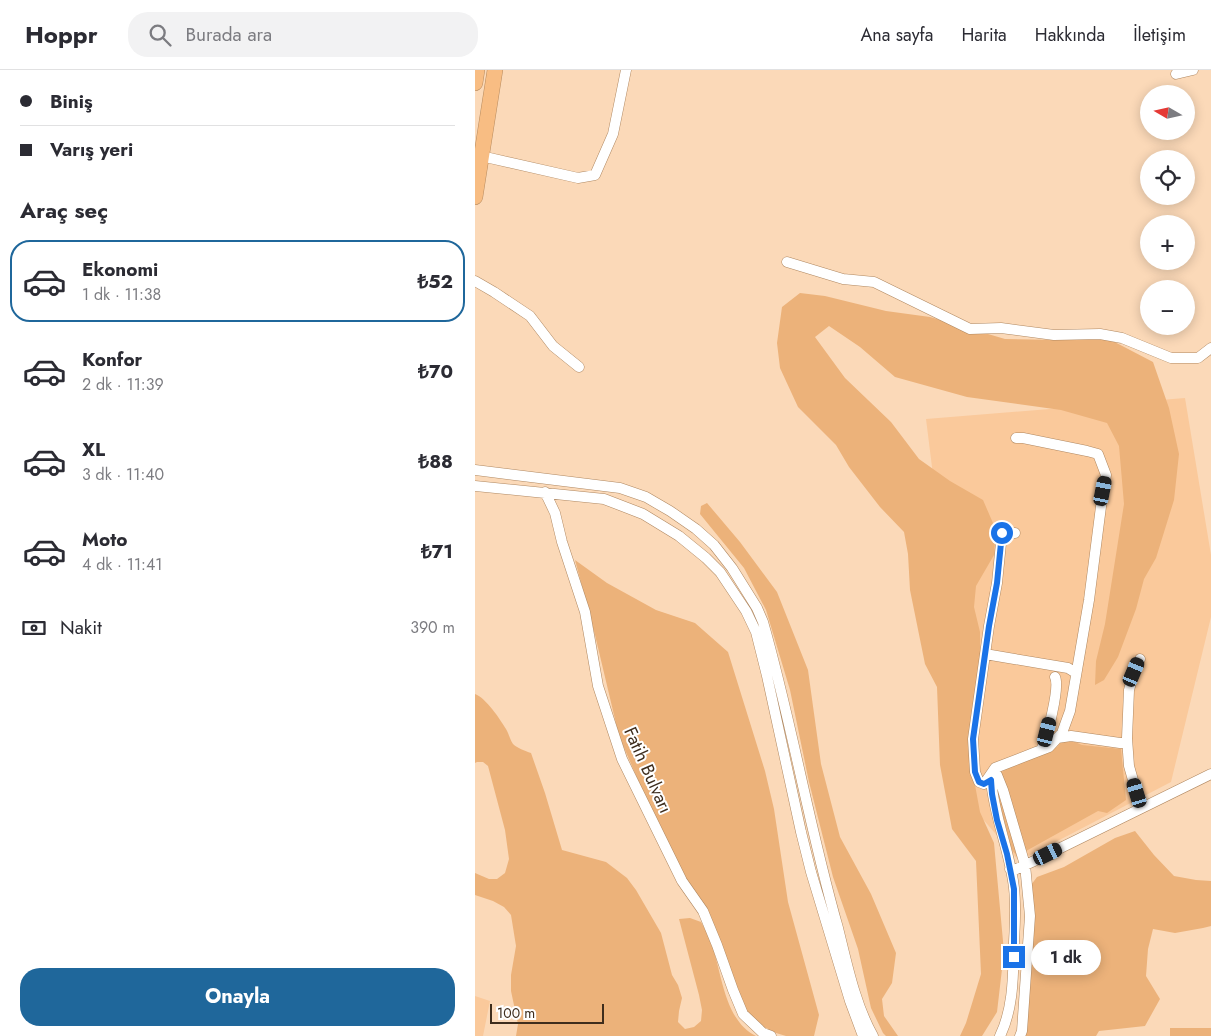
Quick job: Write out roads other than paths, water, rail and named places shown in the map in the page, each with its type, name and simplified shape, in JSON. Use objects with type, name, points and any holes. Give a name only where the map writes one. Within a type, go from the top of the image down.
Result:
[{"type":"highway","points":[[475,83],[477,70]]},
{"type":"highway","points":[[475,197],[495,70]]},
{"type":"street","points":[[481,156],[578,178],[595,175],[613,134],[626,70]]},
{"type":"street","points":[[1176,74],[1193,70]]},
{"type":"street","points":[[787,262],[843,279],[874,282],[971,328],[1001,328],[1054,335],[1100,334],[1122,338],[1171,358],[1199,358],[1211,348]]},
{"type":"street","points":[[475,281],[530,316],[553,346],[579,367]]},
{"type":"street","points":[[984,784],[995,768],[1049,747],[1062,733],[1070,711],[1089,600],[1106,475],[1098,454],[1016,438]]},
{"type":"street","points":[[475,470],[620,488],[646,497],[696,529],[714,545],[732,568],[757,608],[763,622],[789,725],[828,896],[858,1000],[873,1036]]},
{"type":"street","points":[[475,486],[604,499],[643,514],[679,536],[720,572],[746,611],[756,632],[811,872],[850,1001],[863,1036]]},
{"type":"street","name":"Fatih Bulvarı","points":[[545,492],[555,513],[562,542],[585,612],[598,686],[622,759],[678,873],[703,911],[743,1014],[763,1033],[771,1036]]},
{"type":"street","points":[[984,784],[979,782],[975,772],[973,739],[997,583],[1002,533],[1015,534]]},
{"type":"street","points":[[985,654],[1069,668],[1076,673]]},
{"type":"street","points":[[1140,659],[1129,690],[1127,743],[1129,766],[1141,808]]},
{"type":"street","points":[[1041,750],[1053,704],[1057,680],[1055,677]]},
{"type":"street","points":[[1057,738],[1071,736],[1127,743]]},
{"type":"street","points":[[1010,869],[1012,871],[1025,865],[1211,774]]},
{"type":"street","points":[[984,784],[997,776],[1003,790],[1025,865],[1030,916],[1022,1031],[1020,1036]]},
{"type":"street","points":[[984,784],[991,780],[997,820],[1007,854],[1014,889],[1013,972],[1009,1013],[1000,1036]]}]
